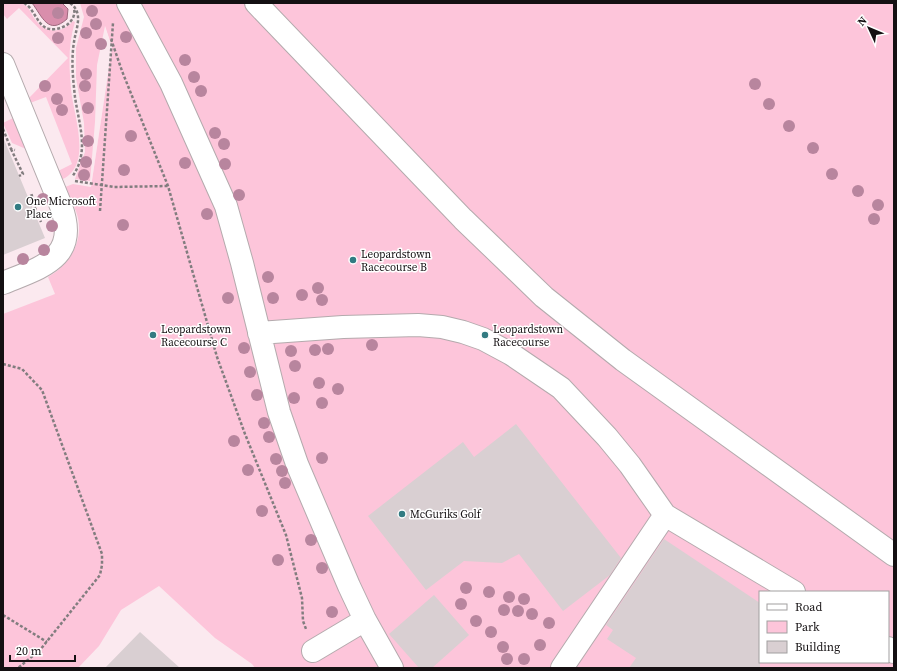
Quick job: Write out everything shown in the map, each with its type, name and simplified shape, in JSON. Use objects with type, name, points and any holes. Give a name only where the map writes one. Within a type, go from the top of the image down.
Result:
[{"type":"lane","points":[[128,3],[171,83],[226,206],[237,243],[279,412],[297,464],[365,620],[392,668]]},
{"type":"lane","points":[[256,3],[463,219],[544,297],[623,360],[894,555]]},
{"type":"lane","points":[[3,64],[66,219],[67,232],[60,252],[47,264],[3,283]]},
{"type":"lane","points":[[259,333],[343,327],[418,325],[442,327],[483,339],[511,354],[561,388],[582,408],[612,442],[666,515],[792,591]]},
{"type":"lane","points":[[562,668],[666,515]]},
{"type":"lane","points":[[313,651],[365,620]]},
{"type":"path","points":[[24,3],[30,8],[39,22],[48,28],[53,29],[67,25],[74,18],[75,10],[71,4]]},
{"type":"path","points":[[43,228],[30,196],[70,180],[76,171],[82,154],[81,128],[72,69],[72,55],[79,20],[76,9],[71,4]]},
{"type":"path","points":[[100,211],[113,21]]},
{"type":"path","points":[[111,39],[122,71],[168,186],[217,357],[245,434],[286,535],[302,598],[303,621],[313,651]]},
{"type":"path","points":[[11,149],[22,174],[20,176]]},
{"type":"path","points":[[73,181],[114,187],[168,186]]},
{"type":"path","points":[[3,364],[22,369],[42,390],[102,554],[100,575],[40,650],[18,668]]},
{"type":"path","points":[[3,615],[47,642]]},
{"type":"shaded area","points":[[3,3],[97,3],[112,47],[91,187],[258,668],[3,668]]},
{"type":"shaded area","points":[[32,3],[62,3],[68,9],[67,19],[55,26],[50,25],[42,18]]},
{"type":"green space","points":[[3,3],[17,3],[25,5],[38,23],[48,29],[63,29],[73,21],[75,22],[70,47],[70,72],[72,100],[79,139],[79,152],[77,164],[71,173],[61,180],[58,171],[72,164],[46,97],[30,103],[29,98],[68,58],[19,8],[7,19],[3,14]]},
{"type":"green space","name":"Leopardstown Racecourse","points":[[80,3],[894,3],[894,668],[255,668],[252,664],[215,638],[159,586],[121,610],[99,646],[78,668],[3,668],[3,314],[55,294],[48,277],[61,268],[71,256],[77,242],[79,234],[78,216],[65,187],[73,184],[91,187],[112,47],[105,26],[97,65],[95,122],[90,181],[75,179],[85,152],[84,123],[76,78],[76,48],[84,17]]},
{"type":"green space","points":[[13,118],[26,149],[12,143],[3,123]]},
{"type":"building","name":"One Microsoft Place","points":[[3,137],[45,238],[3,255]]},
{"type":"building","points":[[516,424],[621,558],[610,575],[563,611],[519,554],[502,563],[464,561],[426,590],[368,516],[463,442],[474,457]]},
{"type":"building","points":[[664,539],[759,602],[760,668],[629,668],[636,658],[607,639],[613,630],[606,625]]},
{"type":"building","points":[[434,595],[469,635],[432,668],[419,668],[389,634]]},
{"type":"building","points":[[140,632],[180,668],[105,668]]},
{"type":"place","name":"One Microsoft Place","points":[[18,207]]},
{"type":"place","name":"Leopardstown Racecourse B","points":[[353,260]]},
{"type":"place","name":"Leopardstown Racecourse C","points":[[153,335]]},
{"type":"place","name":"Leopardstown Racecourse","points":[[485,335]]},
{"type":"place","name":"McGuriks Golf","points":[[402,514]]}]
